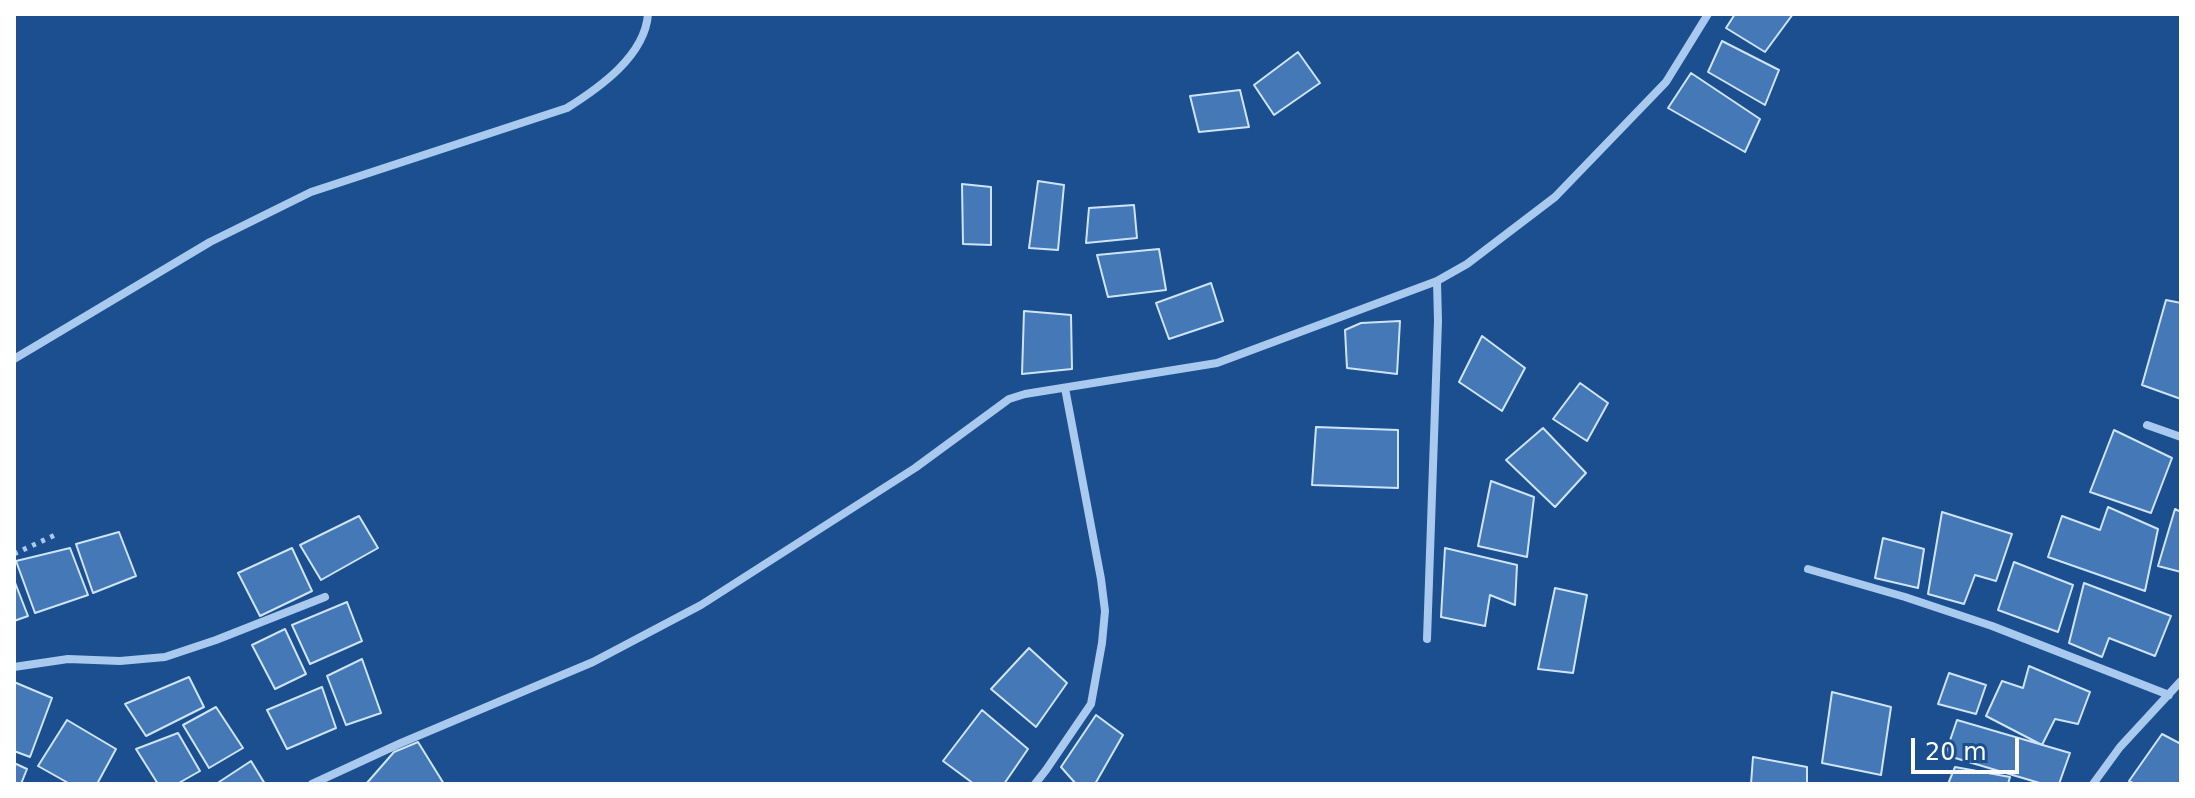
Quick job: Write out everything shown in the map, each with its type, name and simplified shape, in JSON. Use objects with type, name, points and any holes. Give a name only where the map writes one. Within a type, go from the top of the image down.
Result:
[{"type":"street","points":[[14,359],[210,242],[311,192],[567,108],[596,90],[614,74],[632,53],[647,24],[648,14]]},
{"type":"street","points":[[312,784],[606,655],[701,605],[915,468],[1009,399],[1217,363],[1437,281],[1467,264],[1555,197],[1666,82],[1708,14]]},
{"type":"street","points":[[1427,639],[1437,281]]},
{"type":"street","points":[[1035,784],[1091,704],[1105,611],[1065,388]]},
{"type":"street","points":[[2147,425],[2181,437]]},
{"type":"street","points":[[1808,569],[1992,626],[2169,695]]},
{"type":"street","points":[[14,667],[68,659],[120,661],[165,657],[325,597]]},
{"type":"street","points":[[2093,784],[2120,747],[2181,681]]},
{"type":"path","points":[[14,554],[55,535]]},
{"type":"building","points":[[1735,14],[1793,14],[1765,52],[1726,28]]},
{"type":"building","points":[[1722,41],[1779,70],[1765,105],[1708,72]]},
{"type":"building","points":[[1298,52],[1320,83],[1274,115],[1254,85]]},
{"type":"building","points":[[1691,73],[1760,119],[1745,152],[1668,108]]},
{"type":"building","points":[[1240,90],[1249,127],[1199,132],[1190,96]]},
{"type":"building","points":[[1038,181],[1064,185],[1058,250],[1029,248]]},
{"type":"building","points":[[962,184],[991,187],[991,245],[963,244]]},
{"type":"building","points":[[1134,205],[1137,238],[1086,243],[1089,208]]},
{"type":"building","points":[[1159,249],[1166,290],[1108,297],[1097,255]]},
{"type":"building","points":[[1211,283],[1223,321],[1169,339],[1156,303]]},
{"type":"building","points":[[2166,300],[2181,303],[2181,399],[2142,385]]},
{"type":"building","points":[[1024,311],[1071,315],[1072,369],[1022,374]]},
{"type":"building","points":[[1400,321],[1397,374],[1347,368],[1345,330],[1361,323]]},
{"type":"building","points":[[1482,336],[1525,368],[1502,411],[1459,382]]},
{"type":"building","points":[[1580,383],[1608,403],[1587,441],[1553,419]]},
{"type":"building","points":[[1316,427],[1398,430],[1398,488],[1312,485]]},
{"type":"building","points":[[1543,428],[1586,473],[1555,507],[1506,460]]},
{"type":"building","points":[[2114,430],[2172,458],[2151,513],[2090,492]]},
{"type":"building","points":[[1491,481],[1534,497],[1527,557],[1478,546]]},
{"type":"building","points":[[2108,507],[2158,529],[2145,591],[2048,557],[2062,516],[2100,530]]},
{"type":"building","points":[[2175,509],[2181,512],[2181,572],[2158,566]]},
{"type":"building","points":[[1942,512],[2012,534],[1996,581],[1975,575],[1964,604],[1928,594]]},
{"type":"building","points":[[359,516],[378,548],[321,580],[300,545]]},
{"type":"building","points":[[119,532],[136,576],[93,593],[76,544]]},
{"type":"building","points":[[1883,538],[1924,549],[1918,588],[1875,578]]},
{"type":"building","points":[[70,548],[88,595],[35,613],[16,561]]},
{"type":"building","points":[[292,548],[312,591],[260,616],[238,573]]},
{"type":"building","points":[[1445,548],[1517,565],[1515,605],[1490,595],[1485,626],[1441,617]]},
{"type":"building","points":[[2014,562],[2073,585],[2058,632],[1998,610]]},
{"type":"building","points":[[14,580],[28,616],[14,621]]},
{"type":"building","points":[[2084,583],[2171,616],[2155,656],[2109,638],[2102,657],[2069,643]]},
{"type":"building","points":[[1555,588],[1587,595],[1573,673],[1538,669]]},
{"type":"building","points":[[347,602],[362,641],[310,664],[292,625]]},
{"type":"building","points":[[285,629],[306,674],[275,689],[252,645]]},
{"type":"building","points":[[1029,648],[1067,683],[1036,727],[991,689]]},
{"type":"building","points":[[362,659],[381,713],[346,725],[327,676]]},
{"type":"building","points":[[2029,666],[2090,692],[2078,724],[2055,719],[2042,745],[1986,716],[2002,681],[2023,688]]},
{"type":"building","points":[[1949,673],[1986,685],[1976,714],[1938,704]]},
{"type":"building","points":[[189,677],[204,707],[146,736],[125,704]]},
{"type":"building","points":[[14,682],[52,698],[30,757],[14,751]]},
{"type":"building","points":[[322,687],[336,728],[287,749],[267,710]]},
{"type":"building","points":[[1832,692],[1891,707],[1881,775],[1822,763]]},
{"type":"building","points":[[216,707],[243,748],[209,768],[183,725]]},
{"type":"building","points":[[982,710],[1028,749],[1004,784],[974,784],[943,761]]},
{"type":"building","points":[[1096,715],[1123,735],[1095,784],[1076,784],[1061,767]]},
{"type":"building","points":[[67,720],[116,749],[97,784],[70,784],[38,766]]},
{"type":"building","points":[[1957,720],[2070,753],[2059,784],[2043,784],[1945,755]]},
{"type":"building","points":[[178,733],[200,771],[177,784],[158,784],[136,749]]},
{"type":"building","points":[[2162,734],[2181,744],[2181,784],[2135,784],[2129,781]]},
{"type":"building","points":[[418,742],[444,784],[366,784],[394,752]]},
{"type":"building","points":[[1753,757],[1807,767],[1807,784],[1751,784]]},
{"type":"building","points":[[251,761],[265,784],[216,784]]},
{"type":"building","points":[[14,763],[27,769],[21,784],[14,784]]},
{"type":"building","points":[[1955,767],[2010,777],[2008,784],[1948,784]]}]
